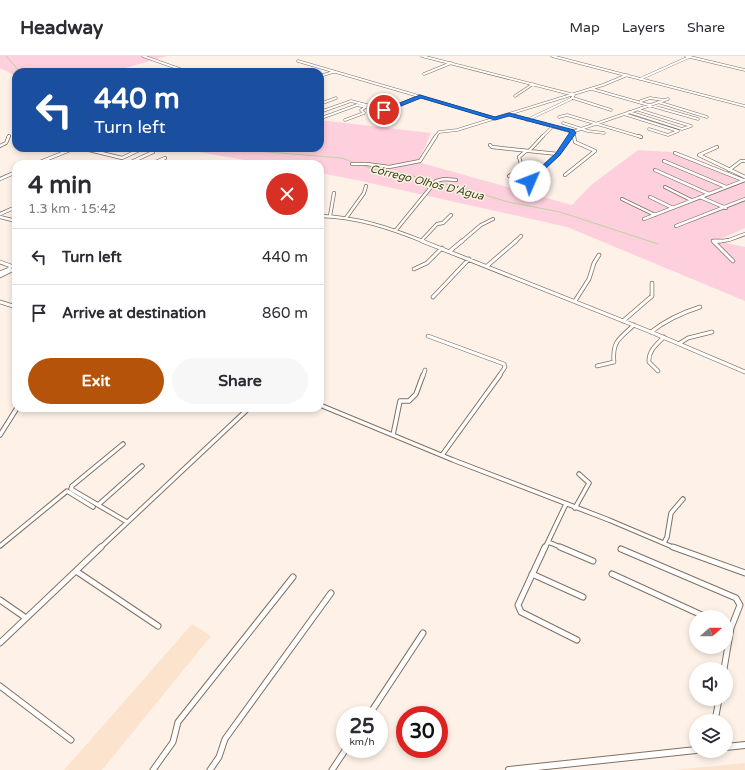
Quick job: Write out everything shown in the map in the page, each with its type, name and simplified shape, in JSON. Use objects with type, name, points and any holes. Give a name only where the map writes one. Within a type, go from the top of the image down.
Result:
[{"type":"main road","points":[[733,746],[745,745]]},
{"type":"main road","points":[[509,770],[689,751]]},
{"type":"street","points":[[143,56],[177,68]]},
{"type":"street","points":[[422,56],[572,94]]},
{"type":"street","points":[[554,56],[745,106]]},
{"type":"street","points":[[686,56],[745,70]]},
{"type":"street","points":[[640,79],[691,56]]},
{"type":"street","points":[[298,61],[321,68]]},
{"type":"street","points":[[424,74],[451,63]]},
{"type":"street","points":[[740,68],[745,66]]},
{"type":"street","points":[[324,69],[495,118]]},
{"type":"street","points":[[324,75],[334,72]]},
{"type":"street","points":[[352,164],[390,167],[420,161],[438,132],[457,130],[590,89],[627,75]]},
{"type":"street","points":[[515,96],[524,88],[533,84]]},
{"type":"street","points":[[590,89],[698,119]]},
{"type":"street","points":[[572,94],[574,96],[573,98]]},
{"type":"street","points":[[324,110],[349,101],[386,110],[420,96]]},
{"type":"street","points":[[324,102],[336,98]]},
{"type":"street","points":[[527,120],[573,98],[611,110]]},
{"type":"street","points":[[640,102],[650,98],[664,100]]},
{"type":"street","points":[[509,114],[573,132],[668,99]]},
{"type":"street","points":[[658,102],[707,116]]},
{"type":"street","points":[[324,117],[357,104],[366,108]]},
{"type":"street","points":[[345,120],[364,113],[361,110],[369,106]]},
{"type":"street","points":[[629,112],[682,129],[691,126],[639,110]]},
{"type":"street","points":[[559,117],[566,114],[641,137]]},
{"type":"street","points":[[623,114],[678,131],[668,135],[649,129]]},
{"type":"street","points":[[563,123],[590,132],[604,133]]},
{"type":"street","points":[[509,176],[519,170],[521,166],[519,157],[528,151],[552,127]]},
{"type":"street","points":[[538,187],[530,180],[558,154],[573,132]]},
{"type":"street","points":[[565,176],[595,151],[574,141],[573,132]]},
{"type":"street","points":[[0,146],[6,143],[9,136]]},
{"type":"street","points":[[490,145],[492,147],[558,154]]},
{"type":"street","points":[[717,147],[699,156],[744,179]]},
{"type":"street","points":[[46,160],[65,152]]},
{"type":"street","points":[[97,152],[122,158],[135,152]]},
{"type":"street","points":[[135,160],[153,152]]},
{"type":"street","points":[[675,153],[744,179]]},
{"type":"street","points":[[160,160],[165,158]]},
{"type":"street","points":[[664,160],[726,187]]},
{"type":"street","points":[[729,170],[740,161],[745,161]]},
{"type":"street","points":[[655,170],[709,194]]},
{"type":"street","points":[[0,179],[12,174]]},
{"type":"street","points":[[396,230],[436,181],[442,179],[456,180]]},
{"type":"street","points":[[644,219],[744,179]]},
{"type":"street","points":[[346,218],[364,193],[366,186]]},
{"type":"street","points":[[665,188],[691,201]]},
{"type":"street","points":[[330,216],[334,193]]},
{"type":"street","points":[[650,197],[673,208]]},
{"type":"street","points":[[700,197],[726,208]]},
{"type":"street","points":[[622,199],[655,215]]},
{"type":"street","points":[[676,226],[745,200]]},
{"type":"street","points":[[0,216],[12,209]]},
{"type":"street","points":[[422,240],[437,224],[442,223],[451,215]]},
{"type":"street","points":[[0,216],[12,220]]},
{"type":"street","points":[[324,216],[378,223],[623,320],[745,372]]},
{"type":"street","points":[[450,251],[482,224],[493,219]]},
{"type":"street","points":[[732,261],[713,241],[728,240],[745,234]]},
{"type":"street","points":[[487,266],[521,236]]},
{"type":"street","points":[[414,269],[426,263],[442,248]]},
{"type":"street","points":[[575,301],[589,279],[594,263],[599,255]]},
{"type":"street","points":[[433,298],[469,259]]},
{"type":"street","points":[[0,262],[11,266],[1,274]]},
{"type":"street","points":[[1,274],[12,270]]},
{"type":"street","points":[[623,320],[652,296],[652,284]]},
{"type":"street","points":[[0,302],[12,306]]},
{"type":"street","points":[[651,332],[664,322],[681,313],[700,307]]},
{"type":"street","points":[[597,366],[614,362],[613,353],[615,343],[634,325]]},
{"type":"street","points":[[680,344],[687,337],[705,335],[712,332]]},
{"type":"street","points":[[428,336],[498,361],[504,364],[505,367],[442,455]]},
{"type":"street","points":[[658,371],[649,362],[648,357],[652,350],[664,337]]},
{"type":"street","points":[[393,435],[400,401],[409,401],[416,394],[425,370]]},
{"type":"street","points":[[324,407],[575,508],[745,573]]},
{"type":"street","points":[[0,435],[14,412]]},
{"type":"street","points":[[0,643],[245,412]]},
{"type":"street","points":[[123,444],[71,487],[74,491],[127,522]]},
{"type":"street","points":[[98,505],[142,466]]},
{"type":"street","points":[[575,508],[589,483],[579,474]]},
{"type":"street","points":[[0,546],[67,491],[93,507]]},
{"type":"street","points":[[664,543],[667,537],[671,513],[683,499]]},
{"type":"street","points":[[566,504],[532,574],[518,605],[518,609],[521,612],[577,640]]},
{"type":"street","points":[[548,542],[593,561]]},
{"type":"street","points":[[621,548],[736,598],[740,605],[733,619]]},
{"type":"street","points":[[76,571],[158,626]]},
{"type":"street","points":[[532,574],[583,597]]},
{"type":"street","points":[[612,574],[691,610]]},
{"type":"street","points":[[153,770],[173,742],[178,722],[293,577]]},
{"type":"street","points":[[210,770],[219,757],[225,739],[331,593]]},
{"type":"street","points":[[0,600],[26,618]]},
{"type":"street","points":[[375,706],[424,633]]},
{"type":"street","points":[[0,686],[71,740]]},
{"type":"street","points":[[332,770],[340,758]]},
{"type":"shaded area","points":[[0,56],[167,56],[125,68],[12,68],[12,74],[0,68]]},
{"type":"shaded area","points":[[324,120],[431,133],[418,162],[572,205],[591,185],[638,150],[671,152],[745,183],[745,228],[716,241],[745,247],[745,301],[567,227],[324,174],[324,160],[244,160],[199,152],[324,152]]},
{"type":"shaded area","points":[[192,624],[211,636],[102,770],[64,770]]},
{"type":"shaded area","points":[[745,763],[745,770],[673,770]]},
{"type":"waterway","name":"Córrego Olhos D'Água","points":[[6,56],[16,68]]},
{"type":"waterway","name":"Córrego Olhos D'Água","points":[[268,152],[342,158],[355,163]]},
{"type":"waterway","name":"Córrego Olhos D'Água","points":[[362,165],[372,169],[401,173],[469,190],[508,202],[560,212],[658,244]]},
{"type":"route","points":[[384,110],[420,96],[495,118],[509,114],[573,132],[558,154],[530,179],[530,181]]}]
